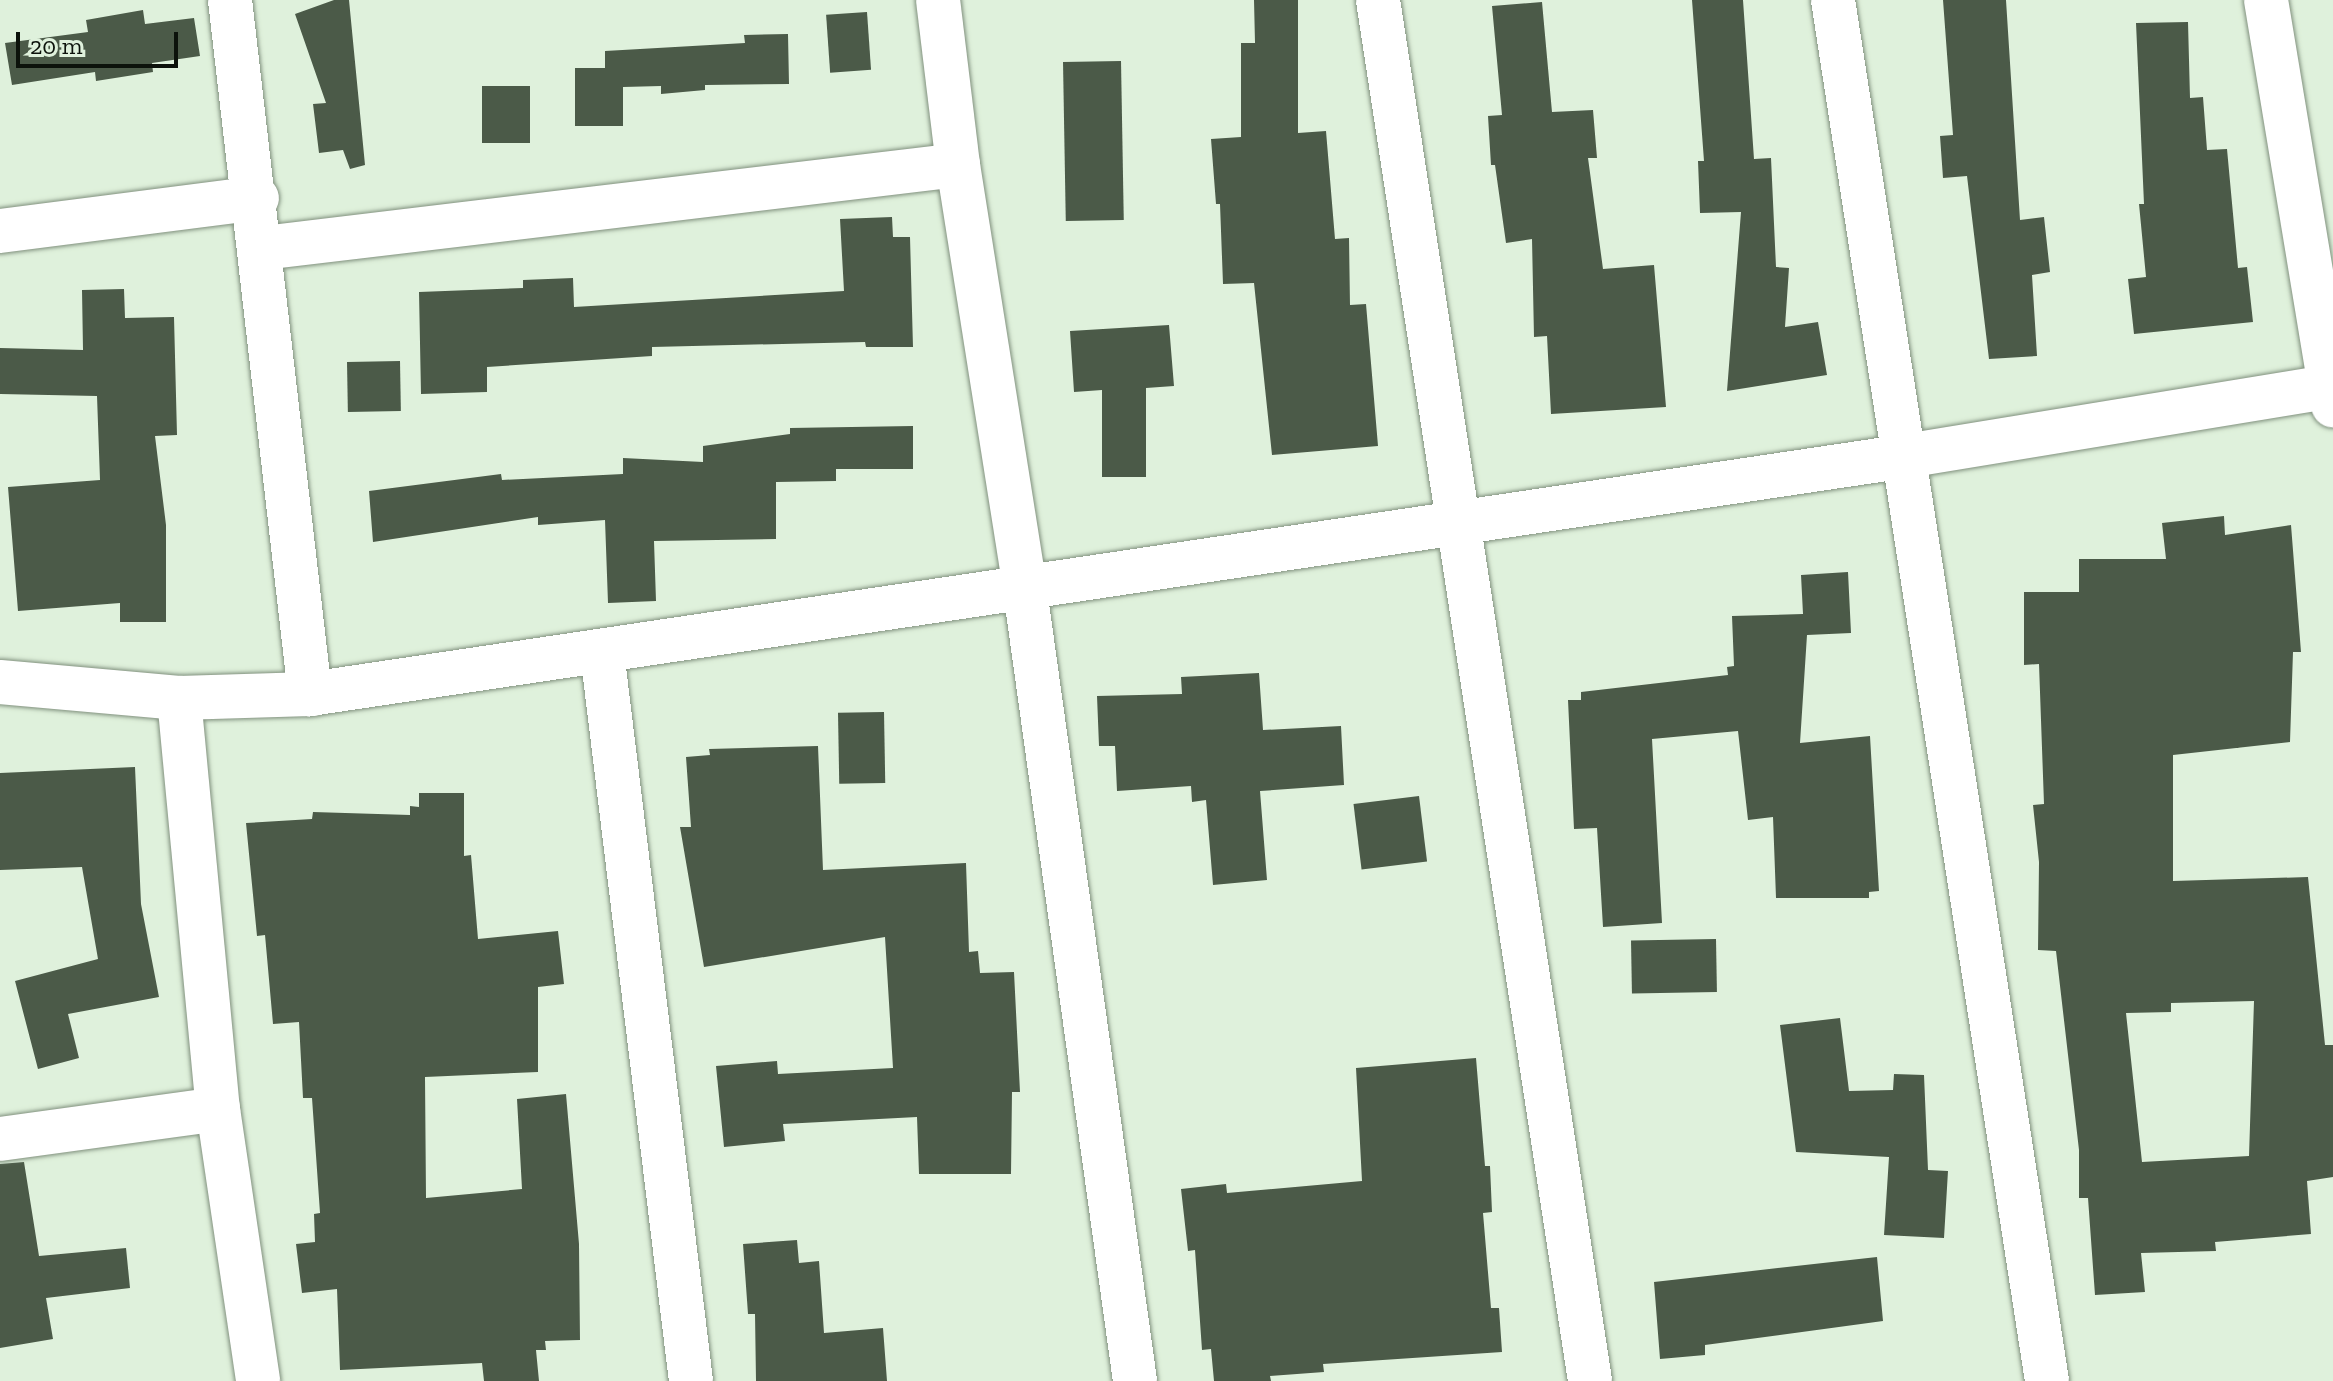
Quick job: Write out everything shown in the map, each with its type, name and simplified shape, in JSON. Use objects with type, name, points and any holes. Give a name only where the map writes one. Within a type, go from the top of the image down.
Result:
[{"type":"street","points":[[230,0],[263,248],[310,694]]},
{"type":"street","points":[[938,0],[958,165],[1025,590],[1135,1381]]},
{"type":"street","points":[[1378,0],[1456,525],[1590,1381]]},
{"type":"street","points":[[1833,0],[1900,457],[2047,1381]]},
{"type":"street","points":[[0,682],[179,698],[310,694],[1025,590],[2332,393],[2266,0]]},
{"type":"street","points":[[263,248],[958,165]]},
{"type":"street","points":[[0,231],[257,198]]},
{"type":"street","points":[[602,652],[691,1381]]},
{"type":"street","points":[[179,698],[218,1109],[258,1381]]},
{"type":"street","points":[[0,1139],[218,1109]]},
{"type":"building","points":[[334,0],[349,0],[365,165],[350,169],[343,150],[319,153],[313,104],[326,103],[295,14]]},
{"type":"building","points":[[1254,0],[1298,0],[1298,133],[1326,131],[1335,239],[1349,238],[1350,305],[1366,304],[1378,446],[1272,455],[1254,283],[1223,284],[1220,204],[1216,204],[1211,139],[1241,137],[1241,43],[1255,43]]},
{"type":"building","points":[[1692,0],[1743,0],[1754,159],[1771,158],[1776,267],[1789,268],[1785,327],[1818,322],[1827,375],[1727,391],[1741,212],[1700,213],[1698,161],[1704,161]]},
{"type":"building","points":[[1943,0],[2006,0],[2020,220],[2044,217],[2050,272],[2032,275],[2037,356],[1989,359],[1967,176],[1943,178],[1940,136],[1953,135]]},
{"type":"building","points":[[1542,2],[1552,112],[1593,110],[1597,158],[1588,158],[1603,269],[1654,265],[1666,407],[1551,414],[1547,336],[1534,337],[1532,239],[1506,243],[1495,165],[1491,165],[1488,116],[1502,115],[1492,6]]},
{"type":"building","points":[[143,10],[145,24],[194,18],[200,56],[152,63],[153,72],[96,81],[95,72],[12,85],[5,43],[88,32],[86,20]]},
{"type":"building","points":[[867,12],[871,70],[830,73],[826,15]]},
{"type":"building","points":[[2188,22],[2190,98],[2203,97],[2207,150],[2227,149],[2238,268],[2247,267],[2253,322],[2134,334],[2128,279],[2146,277],[2139,204],[2144,204],[2136,23]]},
{"type":"building","points":[[788,34],[789,84],[705,85],[705,90],[661,94],[661,86],[623,87],[623,126],[575,126],[575,68],[605,68],[605,51],[745,43],[744,35]]},
{"type":"building","points":[[1121,61],[1124,220],[1066,221],[1063,62]]},
{"type":"building","points":[[482,86],[530,86],[530,143],[482,143]]},
{"type":"building","points":[[892,217],[893,237],[910,237],[913,347],[866,347],[865,342],[652,347],[652,356],[487,367],[487,392],[421,394],[419,292],[523,288],[523,280],[573,278],[574,307],[844,291],[840,219]]},
{"type":"building","points":[[124,289],[125,318],[174,317],[177,435],[155,436],[166,525],[166,622],[120,622],[120,603],[18,611],[8,487],[100,480],[97,396],[0,394],[0,348],[83,350],[82,290]]},
{"type":"building","points":[[1169,325],[1174,386],[1146,388],[1146,477],[1102,477],[1102,390],[1074,392],[1070,331]]},
{"type":"building","points":[[400,361],[401,411],[348,412],[347,362]]},
{"type":"building","points":[[913,426],[913,469],[836,469],[836,481],[776,482],[776,539],[654,541],[656,601],[608,603],[605,520],[538,525],[538,517],[373,542],[369,491],[501,474],[502,480],[623,474],[623,458],[703,462],[703,446],[790,434],[790,428]]},
{"type":"building","points":[[2224,516],[2225,535],[2291,525],[2301,652],[2293,652],[2290,742],[2173,755],[2173,881],[2308,877],[2325,1045],[2333,1045],[2333,1177],[2307,1181],[2311,1234],[2215,1242],[2216,1251],[2141,1253],[2145,1292],[2095,1295],[2088,1198],[2079,1198],[2079,1150],[2056,951],[2038,950],[2039,862],[2033,805],[2044,804],[2039,664],[2024,665],[2024,592],[2079,592],[2079,559],[2166,559],[2162,523]],"holes":[[[2254,1001],[2249,1156],[2142,1162],[2126,1013],[2171,1012],[2171,1003]]]},
{"type":"building","points":[[1848,572],[1851,633],[1807,635],[1800,743],[1870,736],[1879,891],[1869,892],[1869,898],[1776,898],[1773,817],[1748,820],[1738,731],[1652,739],[1662,923],[1603,927],[1597,828],[1574,829],[1568,700],[1581,700],[1581,692],[1728,675],[1727,667],[1734,666],[1732,616],[1803,614],[1801,575]]},
{"type":"building","points":[[1259,673],[1263,730],[1341,726],[1344,785],[1260,791],[1267,880],[1213,885],[1206,800],[1192,802],[1191,786],[1117,791],[1115,746],[1099,746],[1097,696],[1182,694],[1181,677]]},
{"type":"building","points":[[884,712],[885,783],[839,784],[838,713]]},
{"type":"building","points":[[818,746],[823,870],[966,863],[969,952],[978,951],[980,973],[1014,972],[1020,1092],[1012,1092],[1011,1174],[919,1174],[917,1117],[783,1124],[785,1141],[724,1147],[716,1066],[777,1061],[778,1074],[893,1068],[885,937],[704,967],[680,827],[691,827],[686,757],[710,755],[709,749]]},
{"type":"building","points":[[135,767],[141,904],[159,997],[68,1014],[79,1058],[38,1069],[15,981],[98,959],[82,867],[0,870],[0,773]]},
{"type":"building","points":[[419,793],[464,793],[464,856],[471,855],[478,939],[558,931],[564,984],[538,987],[538,1072],[425,1077],[426,1198],[522,1189],[517,1099],[566,1094],[579,1244],[580,1340],[545,1341],[546,1350],[536,1350],[539,1381],[484,1381],[482,1363],[340,1370],[337,1289],[302,1293],[296,1244],[315,1242],[314,1214],[320,1213],[312,1098],[303,1098],[299,1022],[273,1024],[265,935],[257,936],[246,823],[312,819],[313,812],[410,815],[410,806],[419,807]]},
{"type":"building","points":[[1419,796],[1427,862],[1362,870],[1353,804]]},
{"type":"building","points":[[1716,939],[1717,992],[1632,993],[1631,940]]},
{"type":"building","points":[[1840,1018],[1849,1091],[1893,1090],[1894,1074],[1924,1075],[1928,1170],[1948,1171],[1944,1238],[1884,1235],[1889,1157],[1796,1152],[1780,1025]]},
{"type":"building","points":[[1476,1058],[1485,1166],[1490,1166],[1492,1212],[1483,1213],[1491,1308],[1499,1308],[1502,1352],[1323,1364],[1324,1372],[1270,1376],[1271,1381],[1214,1381],[1211,1349],[1202,1350],[1195,1250],[1188,1251],[1181,1189],[1226,1184],[1227,1193],[1362,1181],[1356,1068]]},
{"type":"building","points":[[24,1162],[39,1256],[126,1248],[130,1288],[46,1298],[53,1339],[0,1348],[0,1164]]},
{"type":"building","points":[[797,1240],[799,1263],[819,1261],[824,1333],[883,1328],[887,1381],[756,1381],[755,1314],[748,1314],[743,1244]]},
{"type":"building","points":[[1877,1257],[1883,1321],[1705,1345],[1705,1355],[1660,1359],[1654,1282]]}]
